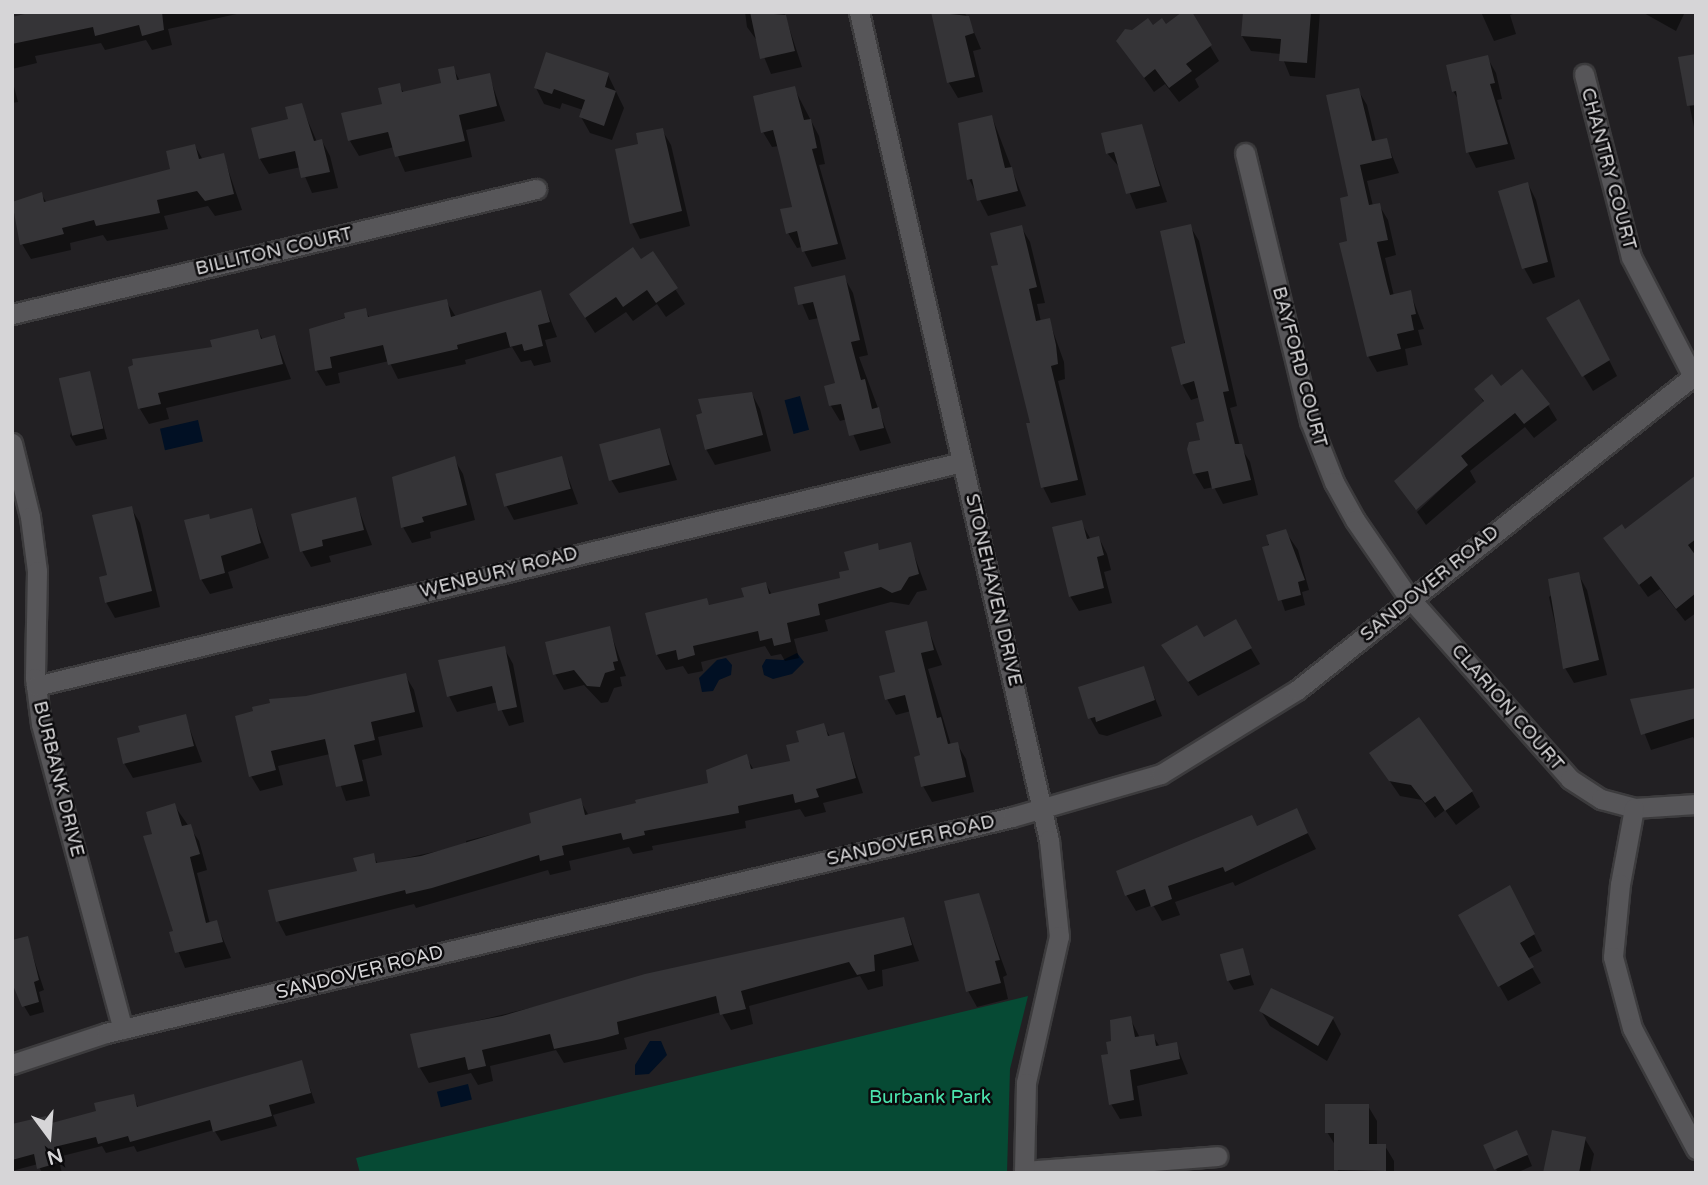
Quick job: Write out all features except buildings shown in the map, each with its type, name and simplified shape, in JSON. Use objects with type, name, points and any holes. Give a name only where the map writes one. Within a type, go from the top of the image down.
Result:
[{"type":"street","name":"STONEHAVEN DRIVE","points":[[859,12],[1043,809],[1059,936],[1026,1083],[1024,1172]]},
{"type":"street","name":"CHANTRY COURT","points":[[1584,74],[1630,257],[1694,375]]},
{"type":"street","name":"BAYFORD COURT","points":[[1245,153],[1310,421],[1355,520],[1412,600]]},
{"type":"street","name":"BILLITON COURT","points":[[12,314],[536,189]]},
{"type":"street","name":"SANDOVER ROAD","points":[[12,1065],[123,1029],[1043,809],[1161,774],[1297,690],[1694,375]]},
{"type":"street","name":"BURBANK DRIVE","points":[[12,443],[30,517],[37,571],[36,686],[41,724],[123,1029]]},
{"type":"street","name":"WENBURY ROAD","points":[[36,686],[962,462]]},
{"type":"street","name":"CLARION COURT","points":[[1412,600],[1570,779],[1601,799],[1634,808],[1696,804]]},
{"type":"street","points":[[1634,808],[1620,884],[1613,957],[1632,1028],[1696,1149]]},
{"type":"street","points":[[1024,1172],[1217,1156]]},
{"type":"green space","name":"Burbank Park","points":[[1028,996],[1010,1069],[1007,1173],[360,1173],[356,1158]]},
{"type":"water","points":[[800,396],[809,430],[794,434],[785,400]]},
{"type":"water","points":[[198,420],[203,441],[165,450],[160,429]]},
{"type":"water","points":[[797,653],[804,662],[792,674],[773,679],[764,675],[762,666],[766,659],[783,660]]},
{"type":"water","points":[[726,658],[732,665],[731,675],[719,680],[713,691],[702,692],[699,678],[717,660]]},
{"type":"water","points":[[650,1041],[661,1041],[667,1055],[649,1074],[635,1075],[635,1065]]},
{"type":"water","points":[[468,1084],[472,1100],[441,1107],[437,1092]]}]
